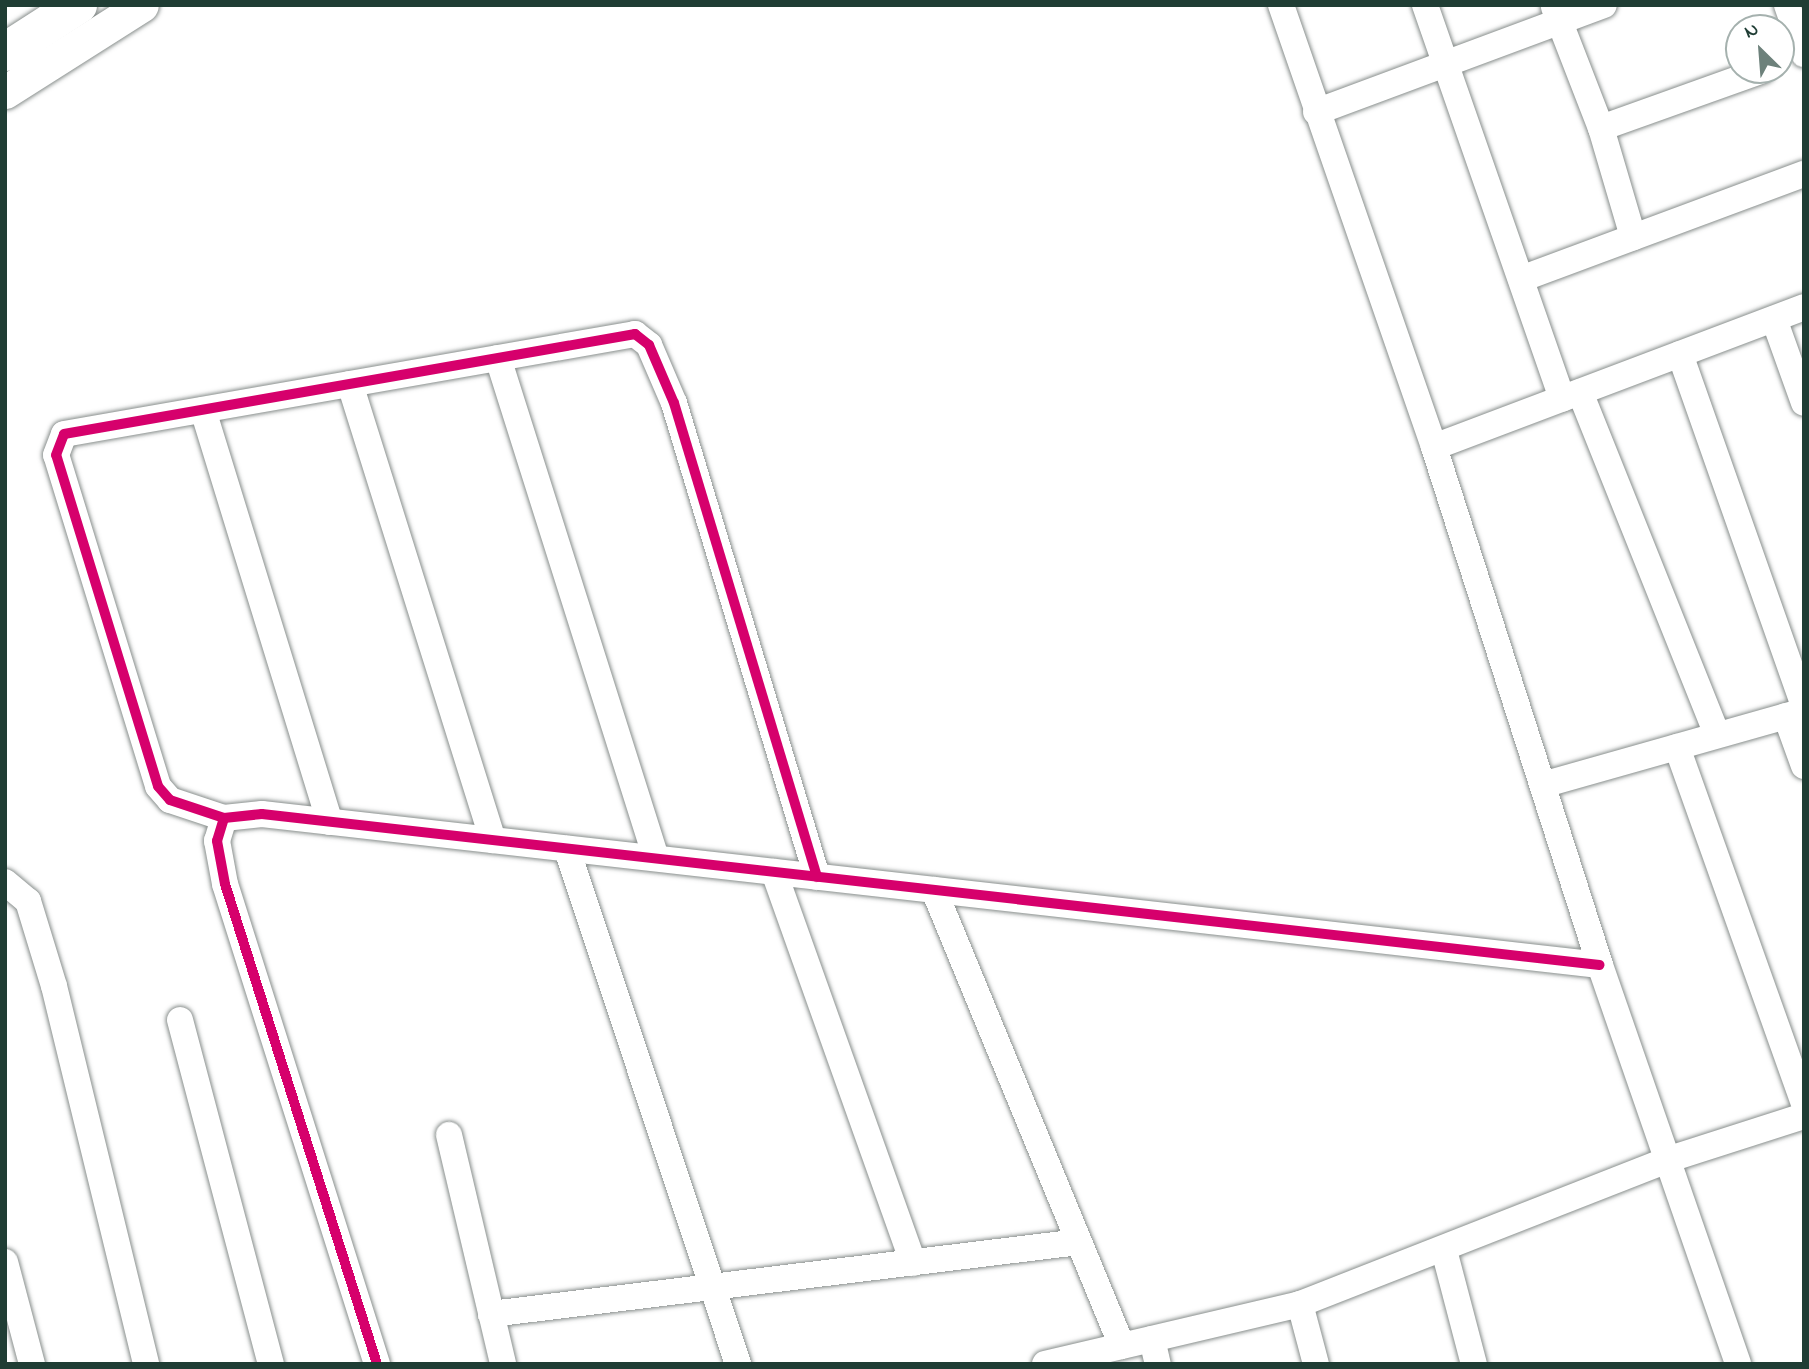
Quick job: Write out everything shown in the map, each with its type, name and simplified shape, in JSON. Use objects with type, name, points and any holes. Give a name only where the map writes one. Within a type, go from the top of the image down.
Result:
[{"type":"highway","points":[[5,52],[78,5]]},
{"type":"street","points":[[5,92],[142,5]]},
{"type":"street","points":[[1281,5],[1434,447],[1546,784],[1600,965],[1670,1159],[1738,1364]]},
{"type":"street","points":[[1425,5],[1521,279],[1717,735]]},
{"type":"street","points":[[1317,112],[1446,64],[1557,13],[1604,5]]},
{"type":"street","points":[[1787,5],[1804,55]]},
{"type":"street","points":[[1557,13],[1601,128],[1633,237]]},
{"type":"street","points":[[1601,128],[1725,84]]},
{"type":"street","points":[[1521,279],[1804,174]]},
{"type":"street","points":[[1434,447],[1804,307]]},
{"type":"street","points":[[1774,318],[1804,403]]},
{"type":"street","points":[[817,877],[674,403],[649,345],[635,334],[64,435],[56,455],[158,786],[170,800],[224,818],[262,814],[567,849],[1600,965]]},
{"type":"street","points":[[1679,354],[1798,711],[1804,766]]},
{"type":"street","points":[[498,358],[656,858]]},
{"type":"street","points":[[350,384],[494,840]]},
{"type":"street","points":[[203,410],[330,822]]},
{"type":"street","points":[[1546,784],[1798,711]]},
{"type":"street","points":[[1676,747],[1804,1103]]},
{"type":"street","points":[[224,818],[216,841],[225,884],[377,1364]]},
{"type":"street","points":[[567,849],[715,1287],[738,1364]]},
{"type":"street","points":[[774,872],[913,1263]]},
{"type":"street","points":[[5,882],[28,901],[54,986],[146,1364]]},
{"type":"street","points":[[934,890],[1122,1346]]},
{"type":"street","points":[[180,1020],[271,1364]]},
{"type":"street","points":[[1045,1364],[1122,1346],[1155,1351],[1300,1304],[1444,1250],[1670,1159],[1804,1116]]},
{"type":"street","points":[[449,1135],[503,1364]]},
{"type":"street","points":[[491,1314],[1079,1242]]},
{"type":"street","points":[[1444,1250],[1474,1364]]},
{"type":"street","points":[[5,1262],[32,1364]]},
{"type":"street","points":[[1300,1304],[1316,1364]]},
{"type":"cycle path","points":[[224,818],[170,800],[158,786],[56,455],[64,434],[635,334],[649,345],[674,403],[817,877]]},
{"type":"cycle path","points":[[377,1364],[225,884],[217,841],[224,818],[262,814],[1600,965]]}]
